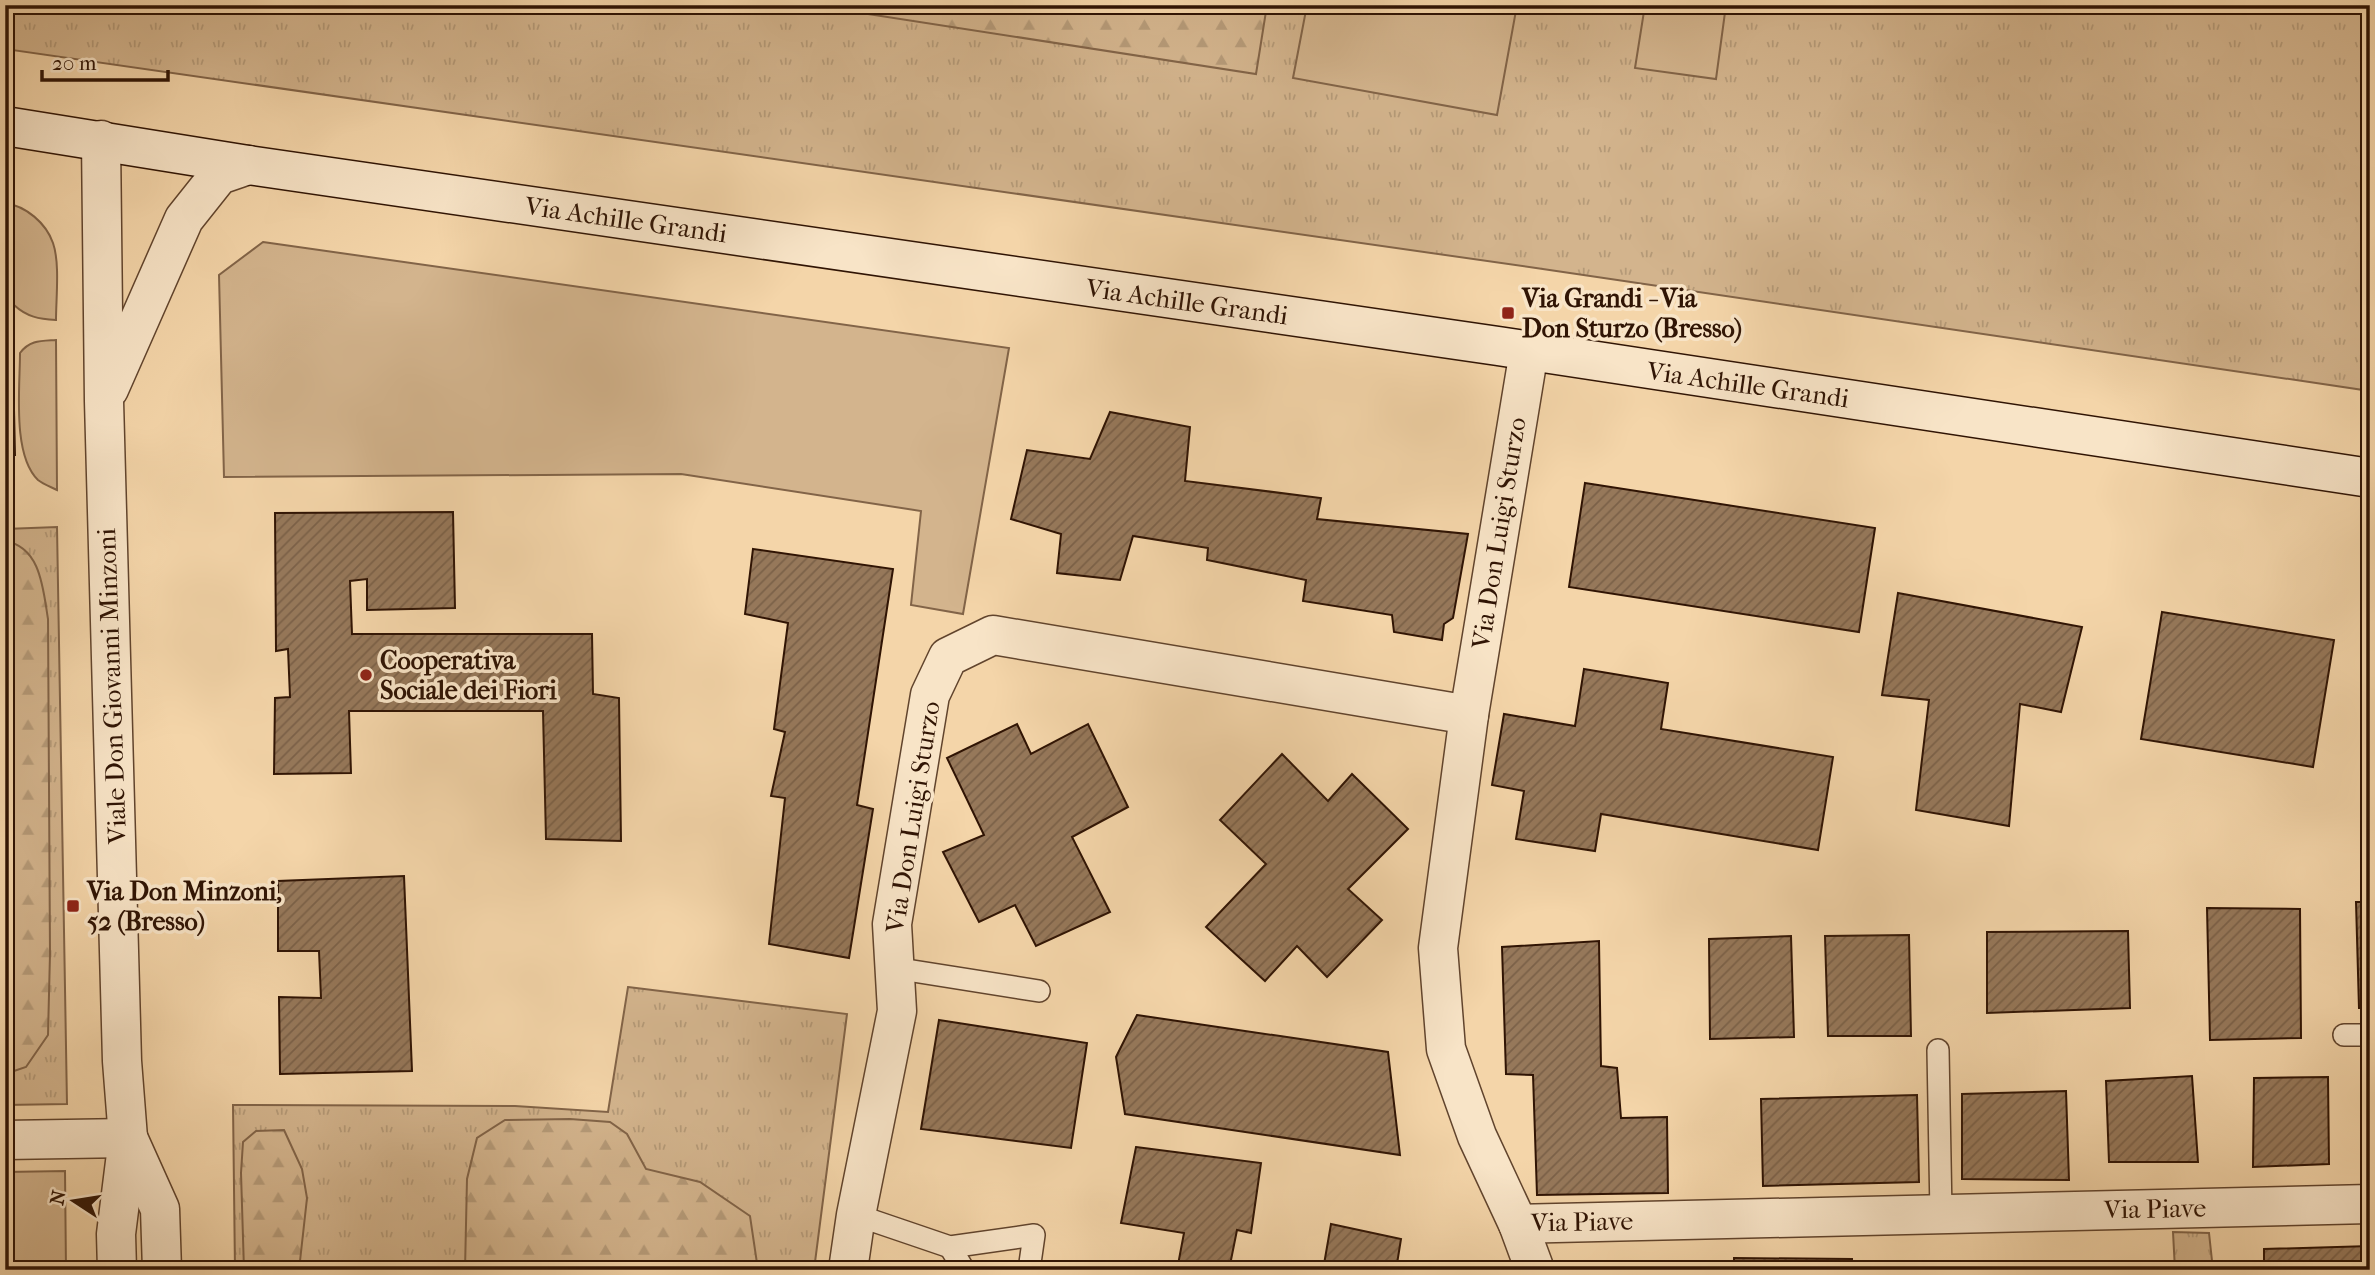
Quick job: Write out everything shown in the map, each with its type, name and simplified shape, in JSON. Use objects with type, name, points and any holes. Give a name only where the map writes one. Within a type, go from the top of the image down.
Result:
[{"type":"street","name":"Via Achille Grandi","points":[[5,126],[2370,478]]},
{"type":"street","name":"Viale Don Giovanni Minzoni","points":[[101,140],[104,401],[122,1061],[128,1138],[117,1234],[117,1270]]},
{"type":"street","name":"Viale Don Giovanni Minzoni","points":[[104,401],[184,219],[219,175],[248,164]]},
{"type":"street","name":"Via Don Luigi Sturzo","points":[[1529,351],[1469,715],[1438,947],[1446,1049],[1478,1136],[1518,1224],[1535,1270]]},
{"type":"street","name":"Via Don Luigi Sturzo","points":[[848,1270],[856,1215],[897,1011],[892,924],[930,695],[948,657],[993,635],[1469,715]]},
{"type":"street","name":"Viale Don Giovanni Minzoni","points":[[128,1138],[160,1209],[162,1270]]},
{"type":"street","points":[[5,1140],[128,1138]]},
{"type":"street","name":"Via Piave","points":[[1518,1224],[2370,1204]]},
{"type":"lane","points":[[894,968],[1040,991]]},
{"type":"lane","points":[[2344,1035],[2370,1035]]},
{"type":"lane","points":[[1938,1050],[1941,1214]]},
{"type":"lane","points":[[856,1215],[950,1247],[1034,1236],[1029,1270]]},
{"type":"lane","points":[[950,1247],[964,1270]]},
{"type":"green space","points":[[5,5],[2370,5],[2370,391],[1536,268],[5,49]]},
{"type":"green space","points":[[810,5],[1267,5],[1256,74]]},
{"type":"green space","points":[[1307,5],[1517,5],[1497,115],[1293,78]]},
{"type":"green space","points":[[1645,5],[1726,5],[1716,79],[1635,68]]},
{"type":"green space","points":[[5,203],[28,212],[50,236],[57,270],[56,320],[34,317],[14,305],[5,305]]},
{"type":"green space","points":[[263,242],[1009,348],[963,614],[911,605],[921,511],[681,474],[224,477],[219,275]]},
{"type":"green space","points":[[56,340],[57,490],[38,480],[30,469],[24,454],[19,420],[20,353],[32,343]]},
{"type":"green space","points":[[57,527],[67,1104],[5,1105],[5,529]]},
{"type":"green space","points":[[5,541],[17,545],[33,560],[42,583],[48,619],[50,954],[48,1035],[26,1067],[5,1074]]},
{"type":"green space","points":[[628,987],[847,1014],[814,1270],[235,1270],[233,1105],[515,1106],[608,1112]]},
{"type":"green space","points":[[570,1119],[610,1122],[627,1134],[646,1169],[700,1182],[750,1216],[758,1270],[465,1270],[467,1179],[477,1138],[505,1120]]},
{"type":"green space","points":[[284,1130],[302,1169],[307,1198],[299,1270],[244,1270],[241,1173],[243,1142],[256,1131]]},
{"type":"green space","points":[[65,1171],[66,1270],[5,1270],[5,1172]]},
{"type":"green space","points":[[2173,1232],[2209,1233],[2213,1270],[2175,1270]]},
{"type":"building","points":[[5,319],[12,319],[15,455],[5,455]]},
{"type":"building","points":[[1110,412],[1190,427],[1185,481],[1321,498],[1317,519],[1468,534],[1453,618],[1444,624],[1442,640],[1394,632],[1392,615],[1303,601],[1306,580],[1207,560],[1208,548],[1133,536],[1120,580],[1057,573],[1061,534],[1011,519],[1027,450],[1090,459]]},
{"type":"building","points":[[1585,483],[1875,528],[1859,632],[1569,587]]},
{"type":"building","points":[[453,512],[455,608],[367,610],[367,579],[350,581],[352,634],[592,634],[593,694],[619,698],[621,841],[546,839],[543,711],[349,711],[351,773],[274,774],[275,698],[290,697],[288,649],[276,651],[275,513]]},
{"type":"building","points":[[753,549],[893,569],[857,805],[873,809],[849,958],[769,944],[785,798],[771,796],[785,732],[774,729],[788,623],[745,614]]},
{"type":"building","points":[[1898,593],[2082,627],[2061,712],[2020,704],[2009,826],[1916,810],[1929,700],[1882,695]]},
{"type":"building","points":[[2162,612],[2334,640],[2313,767],[2141,739]]},
{"type":"building","points":[[1584,669],[1668,683],[1661,729],[1833,757],[1818,850],[1601,814],[1595,851],[1516,839],[1524,791],[1492,785],[1504,714],[1575,726]]},
{"type":"building","points":[[1017,724],[1031,754],[1088,724],[1128,807],[1072,837],[1110,912],[1036,946],[1015,905],[979,922],[943,852],[984,835],[947,758]]},
{"type":"building","points":[[1282,754],[1328,801],[1352,774],[1408,829],[1348,889],[1382,920],[1327,977],[1297,946],[1265,981],[1206,927],[1266,864],[1220,820]]},
{"type":"building","points":[[404,876],[412,1071],[280,1074],[279,997],[321,998],[319,951],[278,951],[278,881]]},
{"type":"building","points":[[2356,902],[2370,902],[2370,1008],[2359,1008]]},
{"type":"building","points":[[2207,908],[2300,909],[2301,1038],[2210,1040]]},
{"type":"building","points":[[2128,931],[2130,1008],[1987,1013],[1987,932]]},
{"type":"building","points":[[1909,935],[1911,1036],[1828,1036],[1825,936]]},
{"type":"building","points":[[1791,936],[1794,1037],[1710,1039],[1709,939]]},
{"type":"building","points":[[1599,941],[1601,1066],[1617,1068],[1621,1118],[1667,1117],[1668,1193],[1537,1195],[1533,1075],[1506,1074],[1502,947]]},
{"type":"building","points":[[1137,1015],[1388,1052],[1400,1155],[1125,1114],[1116,1057]]},
{"type":"building","points":[[939,1020],[1087,1043],[1071,1148],[921,1129]]},
{"type":"building","points":[[2192,1076],[2198,1162],[2109,1162],[2106,1081]]},
{"type":"building","points":[[2328,1077],[2329,1164],[2253,1167],[2254,1078]]},
{"type":"building","points":[[2363,1085],[2370,1085],[2370,1146],[2365,1146]]},
{"type":"building","points":[[2066,1091],[2069,1180],[1962,1179],[1962,1094]]},
{"type":"building","points":[[1917,1095],[1919,1182],[1763,1186],[1761,1099]]},
{"type":"building","points":[[1136,1147],[1261,1163],[1251,1233],[1237,1230],[1229,1270],[1177,1270],[1184,1233],[1121,1223]]},
{"type":"building","points":[[1331,1224],[1401,1239],[1396,1270],[1323,1270]]},
{"type":"building","points":[[2370,1246],[2370,1270],[2264,1270],[2264,1249]]},
{"type":"building","points":[[1734,1258],[1852,1259],[1852,1270],[1734,1270]]},
{"type":"building","points":[[1141,1262],[1176,1270],[1140,1270]]},
{"type":"place","name":"Via Grandi - Via Don Sturzo (Bresso)","points":[[1508,313]]},
{"type":"place","name":"Cooperativa Sociale dei Fiori","points":[[366,675]]},
{"type":"place","name":"Via Don Minzoni, 52 (Bresso)","points":[[73,906]]}]
